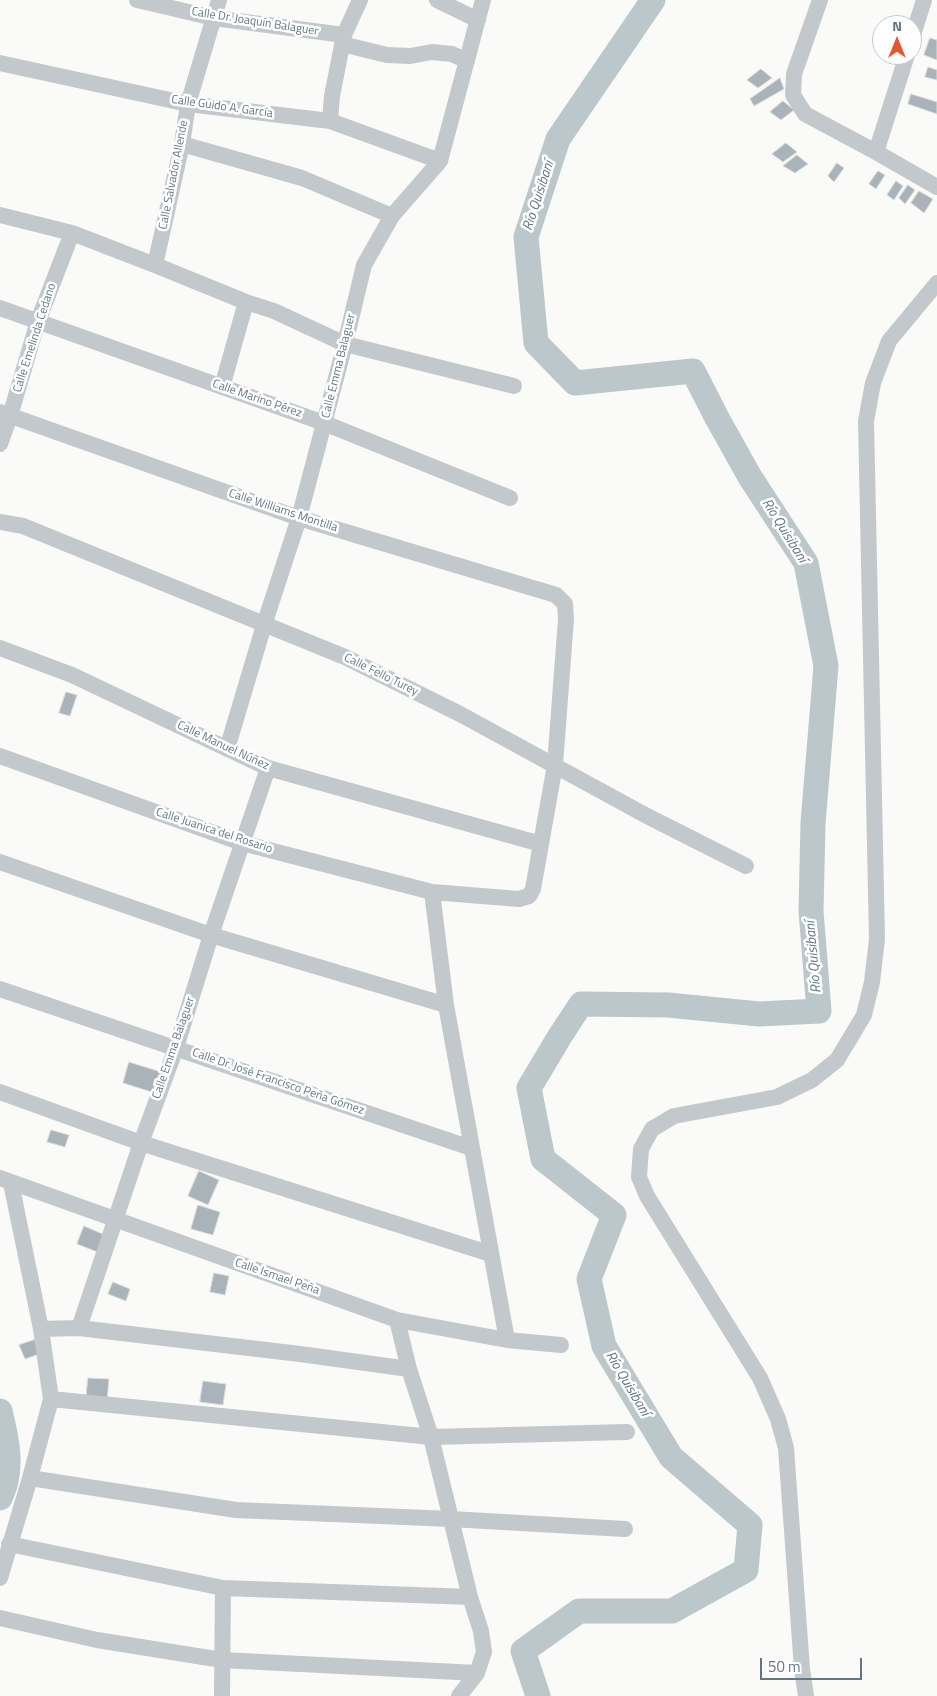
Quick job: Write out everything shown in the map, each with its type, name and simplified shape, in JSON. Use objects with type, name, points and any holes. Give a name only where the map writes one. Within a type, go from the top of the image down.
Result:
[{"type":"street","name":"Calle Dr. Joaquín Balaguer","points":[[138,0],[214,18],[343,40],[387,55],[410,56],[432,52],[452,54],[467,61]]},
{"type":"street","name":"Calle Salvador Allende","points":[[155,265],[182,144],[188,104],[219,0]]},
{"type":"street","points":[[330,121],[332,96],[343,40],[360,0]]},
{"type":"street","points":[[437,0],[478,20]]},
{"type":"street","name":"Calle Emma Balaguer","points":[[228,749],[264,625],[299,518],[364,265],[392,216],[440,161],[483,0]]},
{"type":"street","points":[[820,0],[794,74],[793,95],[805,114],[937,187]]},
{"type":"street","points":[[919,15],[924,0]]},
{"type":"street","name":"Calle Guido A. García","points":[[0,63],[188,104],[330,121],[440,161]]},
{"type":"street","points":[[876,152],[904,65]]},
{"type":"street","points":[[182,144],[302,178],[392,216]]},
{"type":"street","points":[[0,215],[72,233],[246,302],[274,311],[345,344],[514,386]]},
{"type":"street","name":"Calle Emelinda Cedano","points":[[0,444],[5,414],[72,233]]},
{"type":"street","points":[[806,1696],[802,1669],[786,1448],[778,1419],[760,1378],[648,1196],[639,1177],[641,1149],[652,1128],[674,1116],[777,1097],[812,1080],[837,1060],[864,1015],[872,982],[877,939],[866,421],[873,383],[889,341],[937,283]]},
{"type":"street","points":[[222,387],[246,302]]},
{"type":"street","name":"Calle Marino Pérez","points":[[0,308],[324,423],[510,498]]},
{"type":"street","name":"Calle Williams Montilla","points":[[5,414],[299,518],[556,595],[565,604],[566,619],[555,765]]},
{"type":"street","name":"Calle Fello Turey","points":[[0,522],[23,526],[345,657],[460,714],[648,816],[746,866]]},
{"type":"street","name":"Calle Manuel Núñez","points":[[0,648],[72,674],[268,768],[541,844]]},
{"type":"street","name":"Calle Juanica del Rosario","points":[[0,756],[242,843],[432,892],[519,899],[529,896],[533,889],[541,844]]},
{"type":"street","points":[[541,844],[555,765]]},
{"type":"street","name":"Calle Emma Balaguer","points":[[79,1328],[176,1048],[211,935],[268,768]]},
{"type":"street","points":[[0,862],[211,935],[446,1005]]},
{"type":"street","points":[[432,892],[446,1005],[507,1340]]},
{"type":"street","name":"Calle Dr. José Francisco Peña Gómez","points":[[0,988],[471,1148]]},
{"type":"street","points":[[0,1092],[142,1143],[491,1254]]},
{"type":"street","points":[[0,1578],[51,1399],[41,1330],[6,1181]]},
{"type":"street","name":"Calle Ismael Peña","points":[[6,1181],[397,1320],[507,1340],[562,1345]]},
{"type":"street","points":[[397,1320],[409,1369],[431,1437],[470,1597],[481,1631],[484,1652],[477,1673],[459,1696]]},
{"type":"street","points":[[41,1330],[79,1328],[409,1369]]},
{"type":"street","points":[[51,1399],[431,1437],[628,1432]]},
{"type":"street","points":[[30,1478],[236,1510],[451,1519],[625,1530]]},
{"type":"street","points":[[9,1544],[223,1588],[470,1597]]},
{"type":"street","points":[[222,1696],[223,1588]]},
{"type":"street","points":[[0,1618],[97,1640],[222,1660],[477,1673]]},
{"type":"building","points":[[930,38],[937,40],[937,60],[924,55]]},
{"type":"building","points":[[928,67],[937,70],[937,80],[925,77]]},
{"type":"building","points":[[761,69],[772,78],[758,88],[747,80]]},
{"type":"building","points":[[780,78],[784,89],[754,106],[750,99]]},
{"type":"building","points":[[911,94],[937,102],[937,114],[908,104]]},
{"type":"building","points":[[783,101],[794,110],[781,120],[770,112]]},
{"type":"building","points":[[786,143],[797,152],[783,162],[772,154]]},
{"type":"building","points":[[797,155],[808,164],[795,173],[783,166]]},
{"type":"building","points":[[837,163],[844,168],[834,182],[828,176]]},
{"type":"building","points":[[878,171],[885,175],[876,189],[869,184]]},
{"type":"building","points":[[896,181],[903,186],[894,200],[887,195]]},
{"type":"building","points":[[908,185],[915,190],[905,204],[899,198]]},
{"type":"building","points":[[919,191],[933,199],[924,213],[911,203]]},
{"type":"building","points":[[66,692],[77,695],[70,716],[59,713]]},
{"type":"building","points":[[129,1062],[161,1072],[155,1093],[123,1083]]},
{"type":"building","points":[[51,1130],[69,1135],[65,1147],[47,1142]]},
{"type":"building","points":[[199,1171],[219,1180],[208,1205],[188,1196]]},
{"type":"building","points":[[198,1205],[220,1212],[213,1235],[191,1229]]},
{"type":"building","points":[[84,1226],[107,1236],[100,1253],[77,1244]]},
{"type":"building","points":[[214,1273],[229,1276],[225,1295],[210,1292]]},
{"type":"building","points":[[113,1282],[130,1289],[126,1301],[108,1294]]},
{"type":"building","points":[[37,1339],[42,1353],[25,1359],[19,1345]]},
{"type":"building","points":[[88,1378],[109,1379],[107,1400],[86,1399]]},
{"type":"building","points":[[203,1381],[226,1384],[223,1405],[200,1402]]},
{"type":"waterway","name":"Río Quisibaní","points":[[538,1696],[523,1651],[579,1611],[672,1611],[746,1570],[750,1525],[671,1457],[604,1346],[589,1279],[614,1215],[543,1159],[529,1088],[581,1004],[668,1005],[759,1014],[819,1011],[811,911],[813,823],[826,666],[806,563],[750,477],[693,371],[575,383],[536,343],[526,237],[558,139],[653,0]]},
{"type":"waterway","points":[[0,1411],[8,1455],[7,1477],[0,1498]]}]
